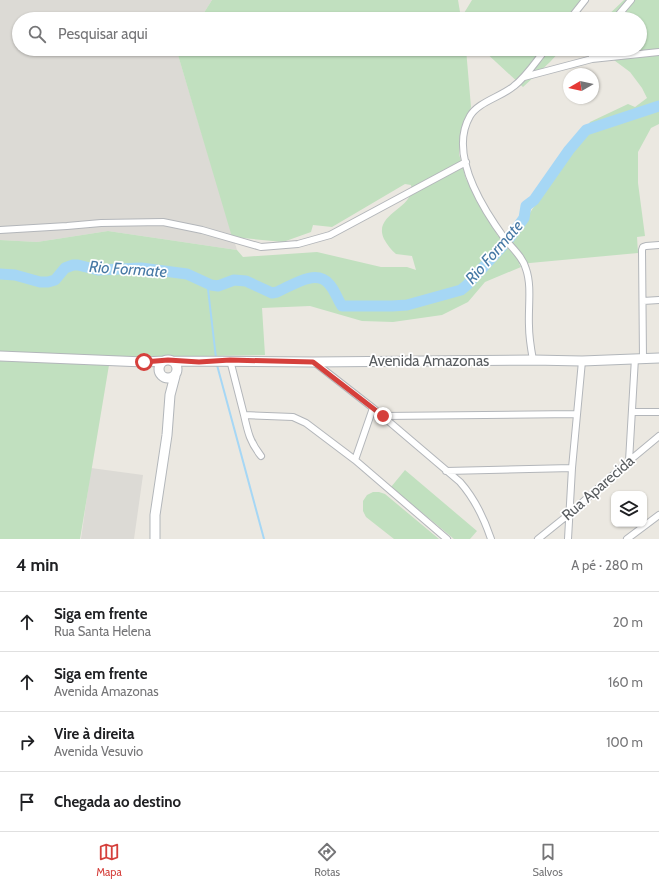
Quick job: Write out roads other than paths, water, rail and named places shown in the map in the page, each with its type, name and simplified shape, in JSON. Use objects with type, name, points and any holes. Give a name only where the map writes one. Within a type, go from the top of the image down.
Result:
[{"type":"street","points":[[576,12],[585,0]]},
{"type":"street","points":[[620,12],[631,0]]},
{"type":"street","points":[[647,53],[659,52]]},
{"type":"street","points":[[533,360],[529,328],[527,270],[501,233],[475,190],[463,147],[466,122],[470,115],[477,107],[497,98],[515,86],[540,56]]},
{"type":"street","points":[[524,77],[544,70],[592,59],[621,56]]},
{"type":"street","points":[[0,230],[101,223],[163,222],[202,230],[261,247],[298,244],[330,235],[466,162]]},
{"type":"street","points":[[629,460],[632,412],[639,358],[643,301],[643,247],[659,245]]},
{"type":"street","points":[[643,301],[659,300]]},
{"type":"street","name":"Avenida Amazonas","points":[[0,356],[144,362],[199,362],[214,360],[313,362],[582,361],[659,358]]},
{"type":"street","points":[[230,360],[250,440],[253,447],[261,456]]},
{"type":"street","points":[[155,539],[155,515],[167,435],[170,395],[177,365],[168,361],[160,365],[161,374],[167,382],[170,395]]},
{"type":"street","points":[[568,539],[568,515],[582,361]]},
{"type":"street","points":[[144,362],[161,374],[170,378],[176,374]]},
{"type":"street","name":"Avenida Amazonas","points":[[176,374],[184,368],[199,362]]},
{"type":"street","points":[[313,362],[383,416],[460,482],[470,494],[480,512],[491,539]]},
{"type":"street","points":[[356,460],[373,408]]},
{"type":"street","points":[[632,412],[659,412]]},
{"type":"street","points":[[383,416],[577,414]]},
{"type":"street","points":[[244,415],[293,418],[306,423],[356,460],[447,539]]},
{"type":"street","name":"Rua Aparecida","points":[[538,539],[659,436]]},
{"type":"street","points":[[446,471],[572,468]]},
{"type":"street","points":[[627,539],[659,515]]},
{"type":"waterway","name":"Rio Formate","points":[[0,274],[15,275],[40,282],[48,282],[55,280],[65,268],[73,265],[98,270],[141,268],[187,274],[211,285],[218,286],[234,280],[246,281],[272,293],[303,280],[317,278],[324,280],[331,286],[342,306],[407,305],[461,290],[467,285],[508,240],[524,218],[526,206],[534,200],[569,150],[586,130],[659,106]]},
{"type":"waterway","points":[[210,285],[208,289],[216,358]]},
{"type":"waterway","points":[[217,365],[264,539]]}]
